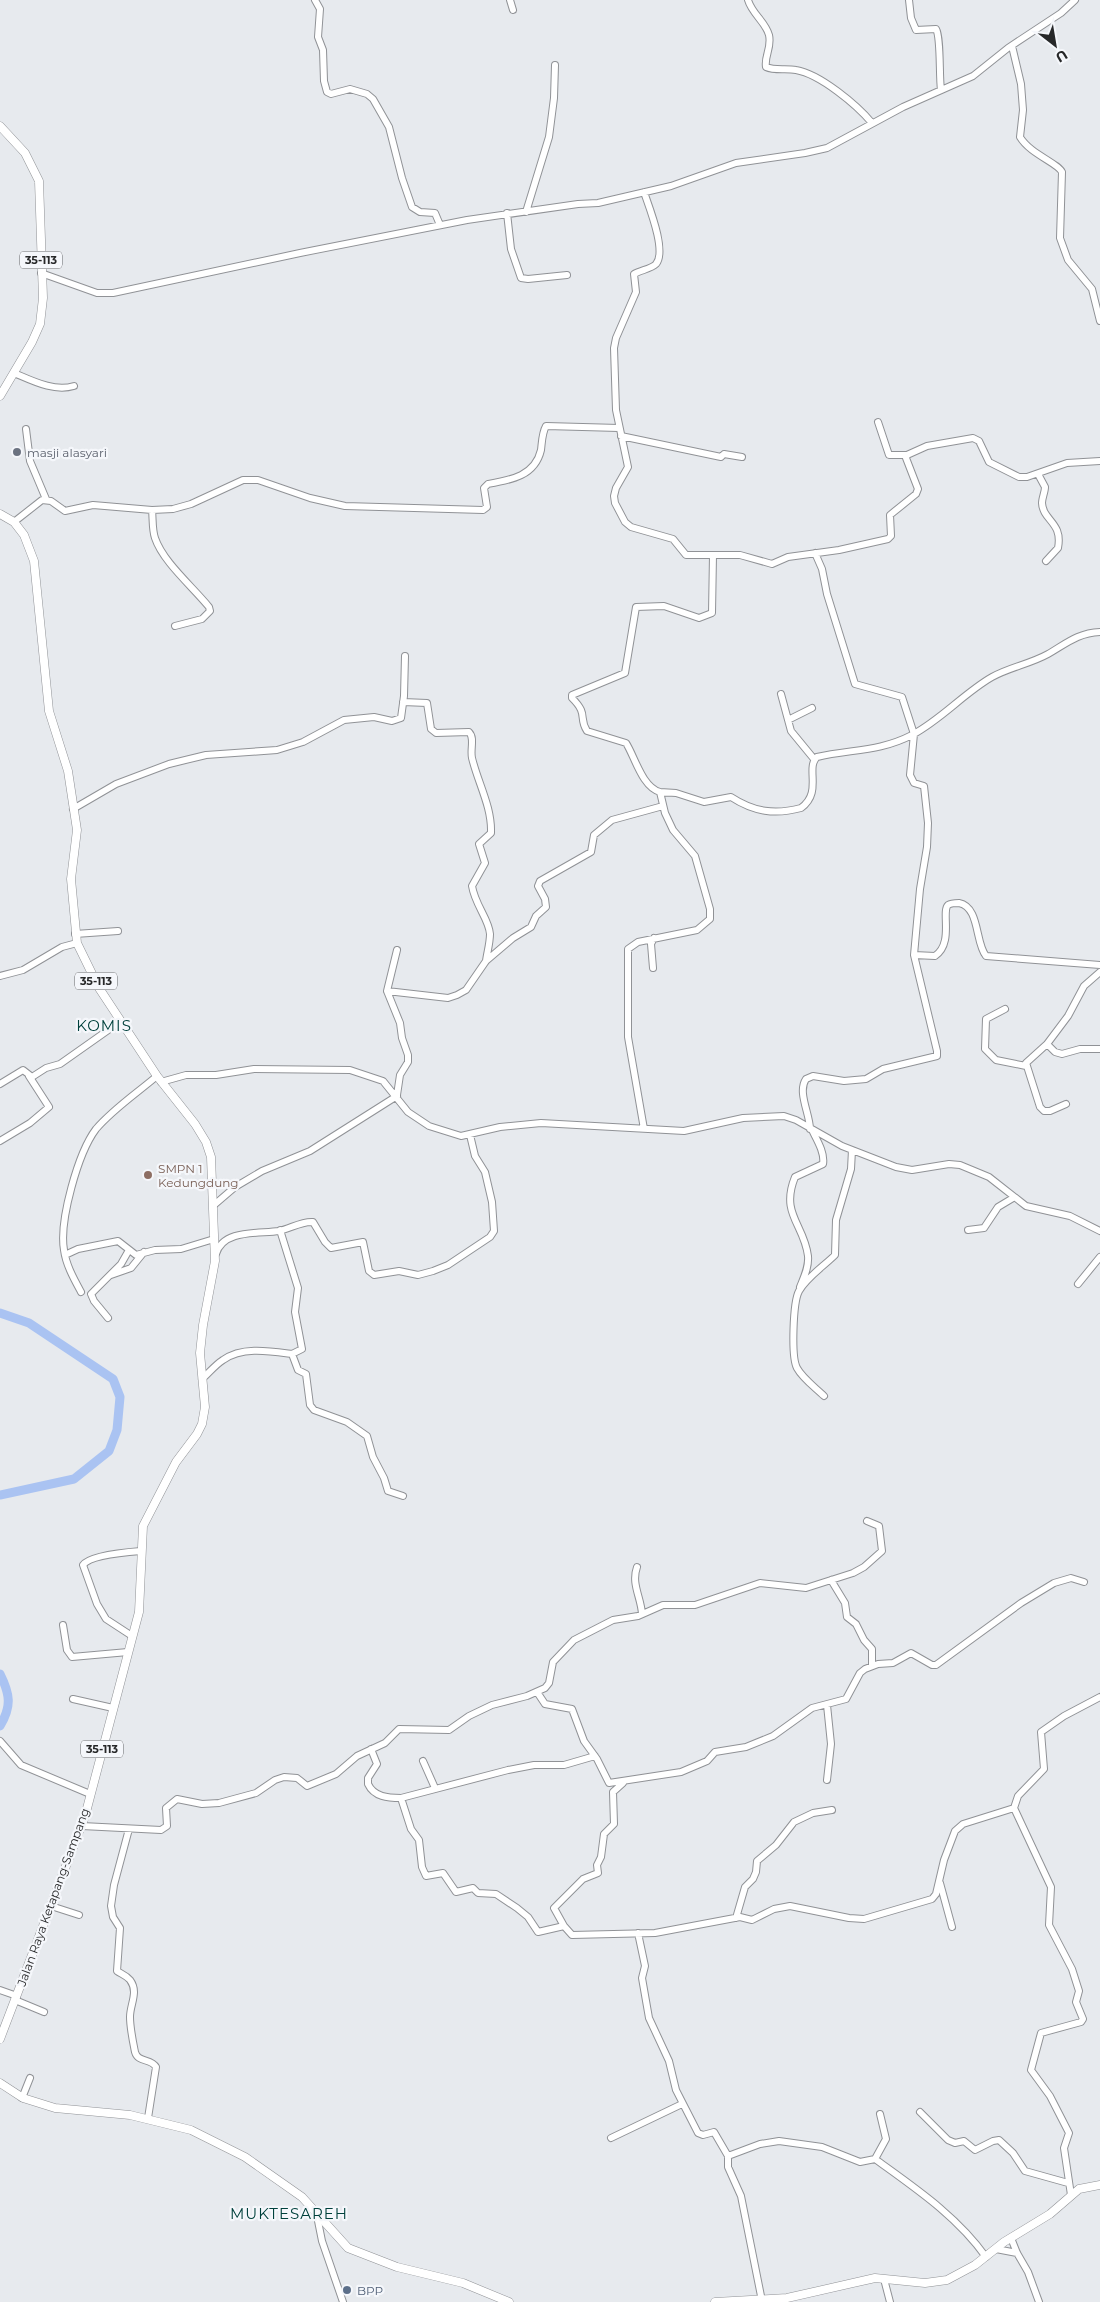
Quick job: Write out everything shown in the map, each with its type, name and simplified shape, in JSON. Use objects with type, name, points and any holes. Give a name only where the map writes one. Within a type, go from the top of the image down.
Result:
[{"type":"main road","name":"35-113","points":[[0,126],[25,154],[39,181],[43,298],[40,324],[32,342],[0,396]]},
{"type":"main road","name":"Jalan Raya Ketapang-Sampang","points":[[0,514],[14,522],[24,534],[34,561],[49,711],[68,771],[77,830],[71,880],[76,938],[99,988],[159,1079],[195,1124],[206,1142],[211,1157],[215,1261],[203,1325],[200,1353],[205,1408],[197,1434],[180,1456],[145,1520],[142,1532],[140,1602],[82,1826],[0,2039]]},
{"type":"main road","points":[[0,2083],[22,2098],[62,2110],[117,2113],[148,2118],[191,2130],[245,2158],[302,2197],[317,2216],[348,2248],[397,2267],[463,2283],[508,2302]]},
{"type":"main road","points":[[718,2301],[762,2301],[795,2296],[857,2281],[884,2279],[908,2282],[939,2281],[963,2272],[986,2257],[996,2248],[1050,2214],[1070,2195],[1084,2186],[1100,2185]]},
{"type":"street","points":[[315,0],[320,9],[318,37],[324,50],[324,81],[327,92],[331,94],[350,90],[367,94],[373,99],[389,127],[402,178],[412,207],[420,212],[435,213],[440,225]]},
{"type":"street","points":[[510,0],[512,10]]},
{"type":"street","points":[[748,0],[765,23],[769,37],[770,50],[766,66],[798,70],[807,74],[848,100],[872,124]]},
{"type":"street","points":[[909,0],[911,18],[916,30],[936,29],[939,34],[938,70],[941,90]]},
{"type":"street","points":[[41,274],[97,293],[113,293],[440,225],[507,213],[598,203],[671,186],[736,163],[827,148],[903,107],[973,76],[1012,46],[1061,13],[1075,0]]},
{"type":"street","points":[[1012,46],[1023,110],[1020,137],[1036,154],[1060,168],[1062,172],[1060,238],[1068,260],[1092,289],[1100,321]]},
{"type":"street","points":[[526,212],[549,137],[554,98],[555,65]]},
{"type":"street","points":[[644,192],[658,237],[659,254],[656,263],[634,274],[636,292],[616,338],[616,410],[628,467],[616,488],[614,496],[615,504],[625,522],[631,527],[673,538],[686,555],[740,555],[772,564],[788,557],[815,554],[888,539],[891,536],[890,514],[916,494],[918,489],[906,458],[907,455]]},
{"type":"street","points":[[507,213],[511,248],[521,278],[528,280],[567,275]]},
{"type":"street","points":[[14,373],[56,388],[64,389],[74,386]]},
{"type":"street","points":[[878,422],[891,457],[907,455],[927,446],[973,438],[979,440],[984,455],[996,467],[1019,476],[1038,474],[1068,463],[1100,461]]},
{"type":"street","points":[[26,429],[30,461],[46,499],[65,511],[93,506],[152,510],[173,509],[191,504],[243,480],[258,480],[310,498],[345,506],[483,510],[487,507],[484,488],[488,484],[523,475],[534,467],[538,460],[546,426],[619,428]]},
{"type":"street","points":[[621,436],[721,457],[724,454],[742,457]]},
{"type":"street","points":[[1038,474],[1045,487],[1042,501],[1044,509],[1058,529],[1059,534],[1058,548],[1046,561]]},
{"type":"street","points":[[14,522],[42,500],[46,499]]},
{"type":"street","points":[[152,510],[154,535],[160,548],[209,607],[208,615],[202,619],[175,626]]},
{"type":"street","points":[[815,554],[822,569],[827,594],[856,684],[902,697],[906,704],[914,734],[910,775],[914,783],[924,786],[928,823],[927,847],[920,889],[914,955],[937,1056],[883,1069],[866,1079],[844,1081],[812,1076],[806,1079],[802,1088],[811,1130],[818,1140],[824,1160],[823,1164],[795,1177],[790,1200],[793,1216],[808,1256],[808,1267],[796,1302],[795,1363],[802,1374],[824,1396]]},
{"type":"street","points":[[713,555],[712,613],[699,618],[664,606],[636,607],[625,673],[572,695],[572,698],[583,709],[584,726],[591,734],[621,740],[626,743],[645,778],[654,789],[660,792],[676,793],[704,802],[731,797],[754,810],[776,812],[797,809],[806,805],[814,791],[814,759],[792,733],[781,694]]},
{"type":"street","points":[[814,759],[886,747],[914,734],[939,719],[991,678],[1032,662],[1074,637],[1100,632]]},
{"type":"street","points":[[73,809],[116,784],[169,764],[206,755],[277,750],[303,742],[344,720],[374,717],[396,721],[401,718],[405,656]]},
{"type":"street","points":[[403,702],[427,703],[431,728],[436,732],[469,732],[472,735],[472,756],[487,803],[491,826],[491,833],[479,844],[485,863],[472,886],[476,904],[488,924],[490,933],[486,961]]},
{"type":"street","points":[[788,720],[812,708]]},
{"type":"street","points":[[644,1129],[628,1037],[628,949],[638,942],[697,930],[710,919],[710,908],[695,856],[673,830],[663,806],[660,792]]},
{"type":"street","points":[[387,991],[448,998],[466,990],[486,961],[513,938],[531,927],[536,916],[546,907],[545,900],[538,886],[540,881],[591,852],[594,835],[612,820],[663,806]]},
{"type":"street","points":[[914,955],[935,956],[942,949],[948,930],[946,909],[948,905],[954,902],[964,904],[973,916],[981,947],[986,956],[1100,965]]},
{"type":"street","points":[[0,976],[23,970],[76,938],[118,931]]},
{"type":"street","points":[[653,968],[650,944],[654,938]]},
{"type":"street","points":[[214,1205],[235,1187],[262,1170],[310,1151],[397,1096],[400,1075],[408,1062],[408,1055],[402,1038],[400,1023],[387,991],[397,950]]},
{"type":"street","points":[[1066,1104],[1050,1111],[1044,1111],[1040,1107],[1026,1061],[1048,1044],[1068,1016],[1084,986],[1100,972]]},
{"type":"street","points":[[1005,1009],[986,1019],[984,1023],[985,1049],[996,1060],[1026,1066]]},
{"type":"street","points":[[29,1076],[33,1077],[46,1068],[60,1064],[121,1021]]},
{"type":"street","points":[[1048,1044],[1056,1052],[1062,1054],[1080,1049],[1100,1049]]},
{"type":"street","points":[[81,1292],[65,1255],[63,1228],[70,1194],[89,1141],[100,1125],[159,1079],[186,1075],[216,1075],[254,1069],[350,1070],[383,1081],[408,1112],[429,1126],[450,1134],[470,1135],[500,1127],[541,1123],[684,1131],[743,1118],[784,1116],[852,1150],[905,1170],[949,1164],[960,1165],[989,1177],[1013,1198],[1030,1208],[1054,1211],[1077,1219],[1100,1231]]},
{"type":"street","points":[[0,1084],[23,1070],[49,1107],[30,1123],[0,1141]]},
{"type":"street","points":[[215,1261],[220,1245],[232,1237],[280,1230],[313,1222],[325,1242],[331,1248],[363,1242],[370,1271],[374,1275],[399,1271],[418,1275],[448,1265],[490,1238],[494,1231],[492,1202],[485,1172],[475,1156],[470,1135]]},
{"type":"street","points":[[799,1291],[835,1255],[836,1220],[851,1169],[852,1150]]},
{"type":"street","points":[[968,1230],[984,1228],[998,1207],[1013,1198]]},
{"type":"street","points":[[202,1379],[222,1360],[234,1355],[252,1351],[292,1354],[302,1349],[295,1312],[298,1288],[280,1230]]},
{"type":"street","points":[[65,1255],[78,1248],[118,1241],[136,1255],[144,1252],[181,1249],[214,1239]]},
{"type":"street","points":[[108,1318],[91,1296],[94,1290],[111,1275],[130,1250]]},
{"type":"street","points":[[111,1275],[132,1268],[144,1252]]},
{"type":"street","points":[[1078,1284],[1100,1257]]},
{"type":"street","points":[[292,1354],[298,1370],[306,1374],[310,1405],[314,1410],[347,1422],[367,1436],[373,1458],[384,1478],[388,1491],[403,1496]]},
{"type":"street","points":[[82,1826],[129,1829],[165,1828],[166,1808],[177,1799],[202,1804],[219,1803],[256,1793],[275,1780],[284,1777],[297,1778],[308,1786],[313,1785],[336,1774],[352,1759],[385,1743],[399,1729],[449,1730],[469,1716],[492,1705],[537,1692],[549,1685],[553,1662],[576,1638],[613,1620],[642,1614],[663,1604],[695,1605],[760,1583],[806,1588],[853,1573],[864,1567],[881,1552],[880,1526],[867,1521]]},
{"type":"street","points":[[132,1636],[106,1619],[97,1604],[83,1565],[86,1561],[99,1557],[141,1551]]},
{"type":"street","points":[[637,1567],[634,1582],[640,1597],[642,1614]]},
{"type":"street","points":[[537,1692],[545,1704],[572,1709],[584,1741],[609,1783],[614,1784],[630,1778],[681,1772],[707,1761],[716,1752],[746,1747],[773,1736],[812,1708],[848,1698],[860,1673],[872,1666],[887,1665],[911,1653],[932,1665],[936,1665],[1021,1603],[1054,1583],[1071,1578],[1084,1582]]},
{"type":"street","points":[[831,1580],[845,1603],[847,1617],[856,1624],[864,1640],[872,1649],[872,1666]]},
{"type":"street","points":[[62,1625],[67,1650],[72,1656],[128,1652]]},
{"type":"street","points":[[1070,2195],[1064,2145],[1068,2133],[1050,2096],[1034,2077],[1031,2068],[1041,2033],[1081,2022],[1083,2019],[1076,2002],[1079,1991],[1072,1969],[1049,1925],[1052,1887],[1014,1808],[1018,1796],[1044,1769],[1041,1732],[1064,1716],[1100,1697]]},
{"type":"street","points":[[73,1699],[113,1708]]},
{"type":"street","points":[[827,1705],[831,1744],[827,1780]]},
{"type":"street","points":[[2,1743],[21,1765],[90,1794]]},
{"type":"street","points":[[371,1749],[377,1764],[368,1778],[368,1786],[383,1796],[402,1798],[508,1770],[534,1765],[564,1765],[594,1756]]},
{"type":"street","points":[[424,1761],[435,1788]]},
{"type":"street","points":[[630,1778],[613,1792],[614,1824],[604,1834],[601,1857],[596,1865],[598,1873],[583,1879],[554,1908],[564,1926],[572,1935],[660,1932],[736,1918],[750,1920],[774,1909],[790,1906],[849,1918],[864,1919],[883,1912],[929,1902],[936,1894],[950,1841],[960,1826],[1014,1808]]},
{"type":"street","points":[[402,1798],[411,1829],[420,1840],[422,1866],[426,1876],[443,1873],[457,1892],[472,1888],[478,1892],[496,1894],[528,1917],[538,1932],[564,1926]]},
{"type":"street","points":[[736,1918],[745,1887],[753,1879],[756,1872],[757,1861],[776,1845],[794,1822],[814,1813],[832,1810]]},
{"type":"street","points":[[129,1829],[114,1885],[111,1906],[113,1917],[120,1926],[117,1970],[130,1980],[134,1988],[134,2000],[130,2019],[136,2054],[140,2059],[153,2063],[156,2067],[148,2118]]},
{"type":"street","points":[[939,1880],[952,1927]]},
{"type":"street","points":[[51,1906],[79,1915]]},
{"type":"street","points":[[638,1933],[645,1966],[642,1978],[648,2012],[659,2044],[669,2061],[676,2090],[698,2133],[702,2135],[714,2132],[728,2156],[728,2167],[741,2196],[762,2301]]},
{"type":"street","points":[[0,1990],[44,2012]]},
{"type":"street","points":[[22,2098],[30,2078]]},
{"type":"street","points":[[611,2138],[682,2104]]},
{"type":"street","points":[[920,2112],[945,2138],[952,2142],[964,2141],[974,2150],[992,2141],[999,2140],[1014,2153],[1025,2171],[1068,2183]]},
{"type":"street","points":[[875,2159],[886,2139],[880,2114]]},
{"type":"street","points":[[728,2156],[760,2144],[779,2141],[822,2147],[860,2162],[875,2159],[934,2203],[969,2235],[986,2257]]},
{"type":"street","points":[[317,2216],[322,2241],[343,2302]]},
{"type":"street","points":[[1012,2238],[1017,2253],[1028,2272],[1039,2302]]},
{"type":"street","points":[[996,2248],[1017,2253]]},
{"type":"street","points":[[884,2279],[890,2302]]},
{"type":"waterway","points":[[0,1313],[29,1323],[113,1379],[120,1397],[117,1430],[109,1451],[74,1479],[0,1495]]},
{"type":"waterway","points":[[0,1674],[8,1694],[8,1706],[0,1726]]},
{"type":"place","name":"masji alasyari","points":[[17,452]]},
{"type":"place","name":"SMPN 1 Kedungdung","points":[[148,1175]]},
{"type":"place","name":"BPP","points":[[347,2290]]},
{"type":"district","name":"KOMIS","points":[[104,1025]]},
{"type":"district","name":"MUKTESAREH","points":[[289,2213]]}]
